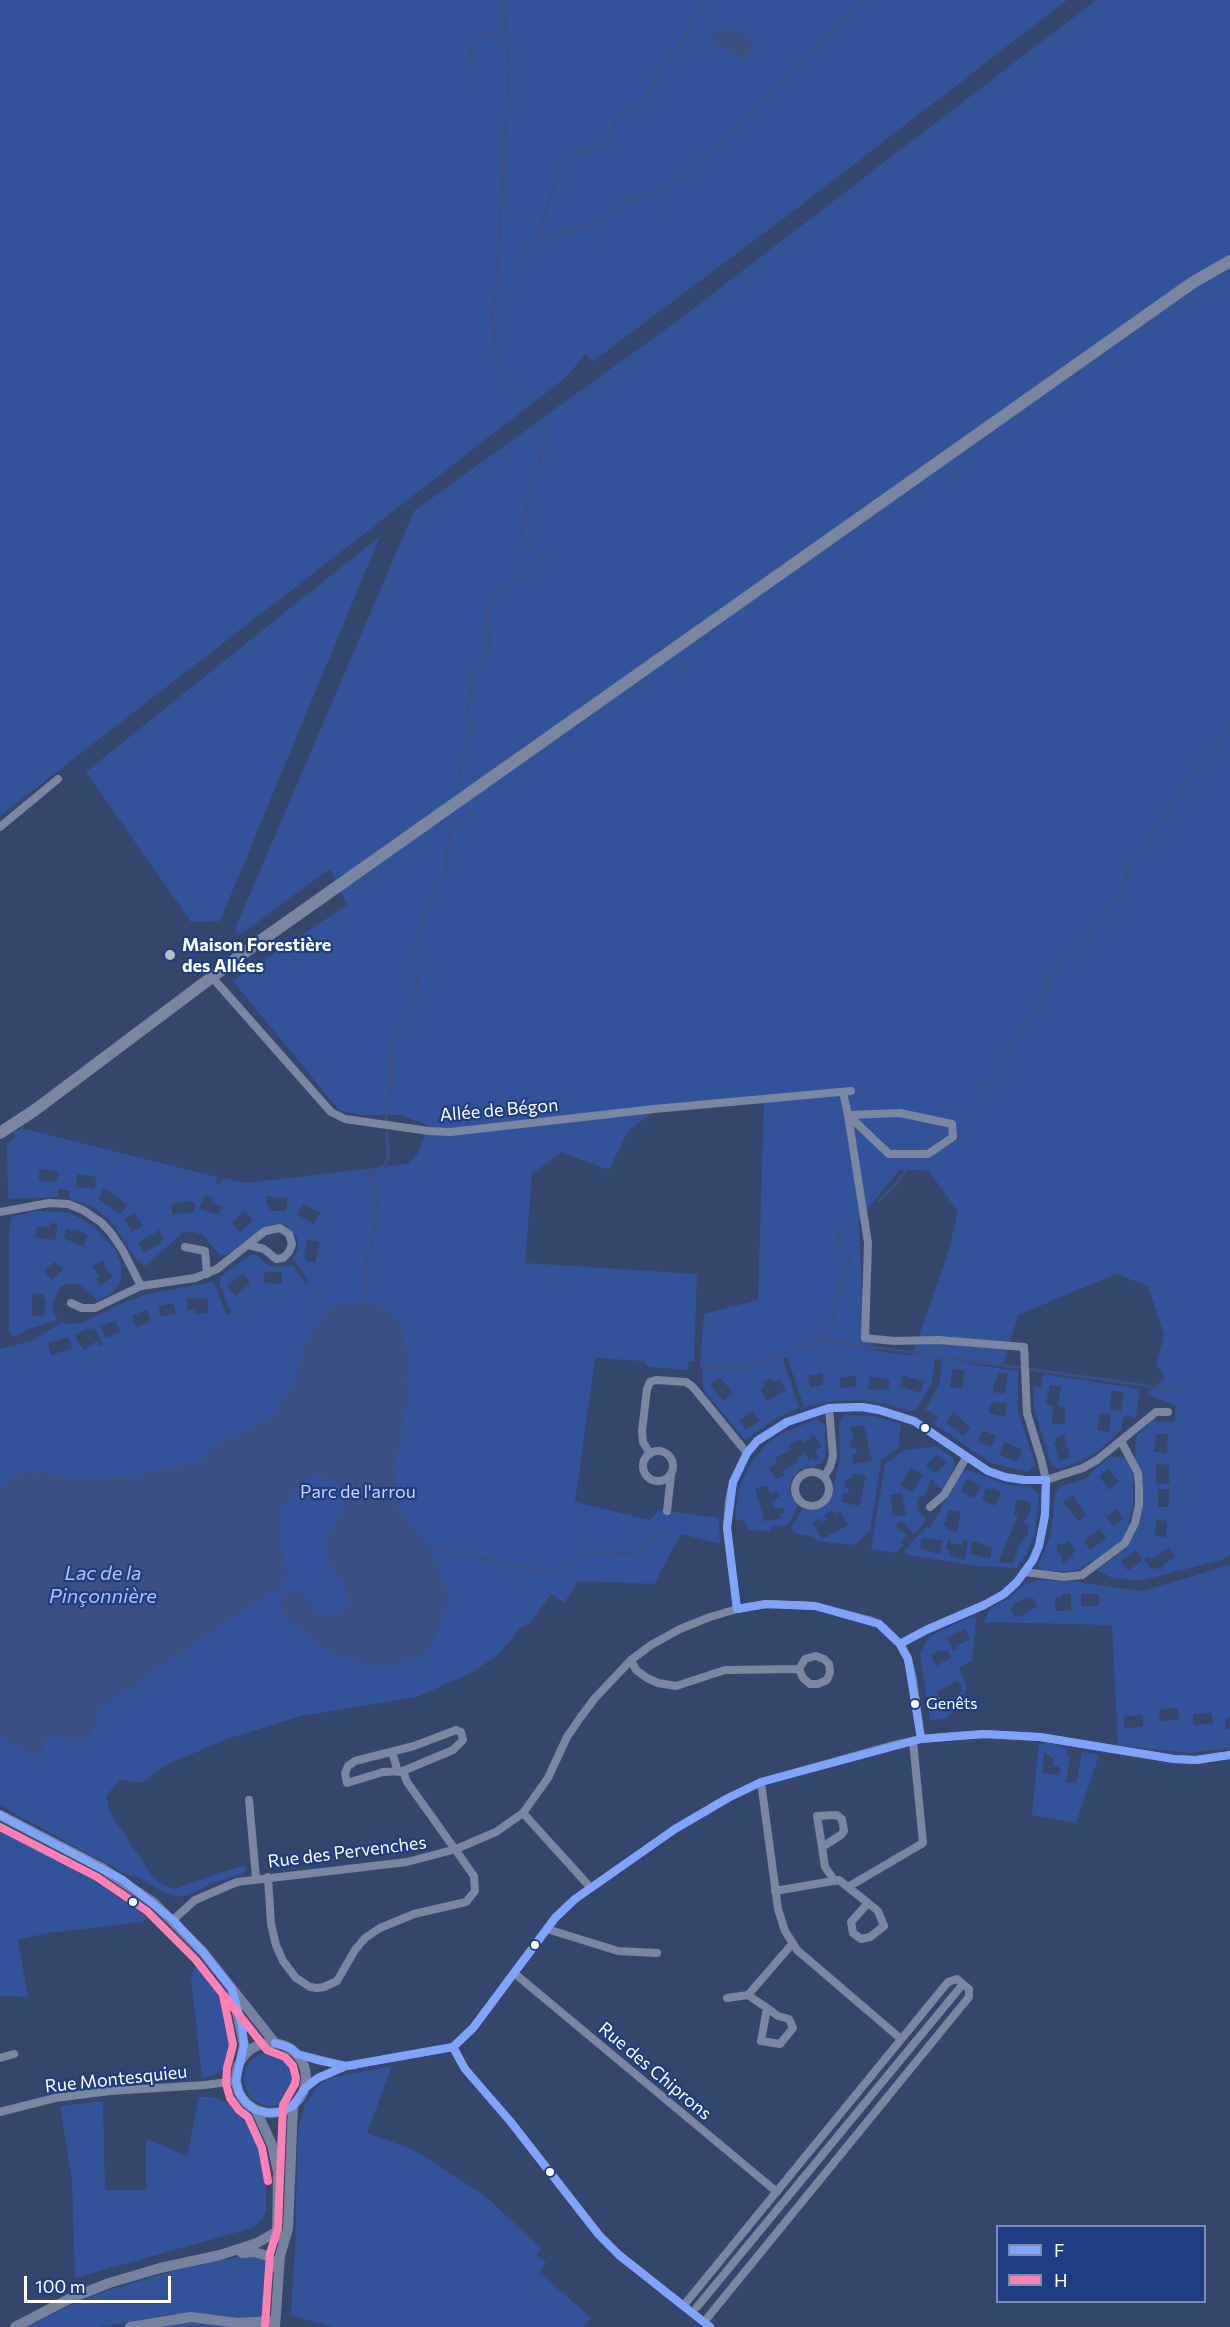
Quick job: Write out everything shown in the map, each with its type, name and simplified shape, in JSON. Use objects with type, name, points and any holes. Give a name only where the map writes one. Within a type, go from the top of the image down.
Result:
[{"type":"main road","points":[[0,1133],[133,1038],[211,976],[1192,283],[1230,261]]},
{"type":"main road","points":[[4,1817],[123,1880],[173,1920],[203,1952],[275,2043]]},
{"type":"main road","points":[[232,1989],[242,2026],[244,2045],[236,2081],[239,2093],[246,2103],[256,2110],[268,2113],[281,2112],[293,2106],[305,2088],[306,2069],[291,2048],[275,2043],[262,2044],[250,2049],[241,2059]]},
{"type":"main road","points":[[130,2327],[191,2317],[240,2325],[275,2324],[280,2256],[288,2229],[293,2106]]},
{"type":"main road","points":[[256,2110],[272,2145],[278,2172],[276,2232],[280,2256]]},
{"type":"main road","points":[[15,2327],[109,2283],[160,2268],[220,2255],[257,2243],[276,2232]]},
{"type":"main road","points":[[220,2255],[254,2252],[268,2256],[279,2271]]},
{"type":"street","points":[[0,827],[58,779]]},
{"type":"street","name":"Allée de Bégon","points":[[211,976],[331,1112],[345,1119],[451,1132],[654,1109],[847,1092],[848,1115]]},
{"type":"street","points":[[900,1113],[952,1124],[953,1137],[928,1154],[889,1154],[848,1115],[900,1113]]},
{"type":"street","points":[[848,1115],[868,1243],[865,1338],[894,1341],[939,1340],[1024,1347],[1026,1413],[1046,1480],[1046,1515],[1043,1531],[1033,1560],[1024,1572],[1004,1594],[900,1644]]},
{"type":"street","points":[[0,1212],[49,1203],[68,1204],[83,1210],[102,1223],[111,1233],[141,1286]]},
{"type":"street","points":[[70,1303],[82,1308],[95,1308],[141,1286],[207,1274],[265,1231],[280,1228],[289,1234],[292,1244],[289,1252],[283,1258],[276,1259],[264,1249],[248,1245]]},
{"type":"street","points":[[185,1247],[205,1251],[207,1274]]},
{"type":"street","points":[[650,1454],[643,1442],[642,1431],[647,1389],[650,1382],[656,1380],[686,1382],[693,1387],[747,1453]]},
{"type":"street","points":[[737,1609],[732,1582],[728,1514],[733,1482],[747,1453],[757,1441],[787,1422],[829,1408],[862,1407],[896,1414],[914,1421],[988,1471],[1024,1480],[1046,1480],[1083,1468],[1156,1412],[1168,1412]]},
{"type":"street","points":[[824,1477],[833,1456],[829,1408]]},
{"type":"street","points":[[1024,1572],[1064,1577],[1082,1575],[1125,1544],[1131,1535],[1139,1505],[1139,1488],[1138,1473],[1120,1441]]},
{"type":"street","points":[[667,1511],[670,1475],[674,1465],[669,1456],[660,1451],[650,1454],[644,1462],[644,1473],[652,1480],[662,1481],[670,1475]]},
{"type":"street","points":[[930,1507],[944,1495],[966,1458]]},
{"type":"street","points":[[816,1472],[824,1477],[828,1485],[827,1495],[822,1502],[813,1506],[803,1504],[796,1497],[795,1487],[798,1478],[806,1473],[816,1472]]},
{"type":"street","name":"Rue des Pervenches","points":[[173,1920],[195,1900],[237,1882],[256,1878],[387,1865],[429,1857],[456,1849],[496,1832],[523,1813],[548,1778],[567,1737],[580,1718],[595,1698],[631,1660],[651,1645],[680,1629],[737,1609],[766,1604],[815,1606],[869,1620],[890,1633],[900,1644],[908,1659],[913,1680],[923,1843],[848,1887]]},
{"type":"street","points":[[631,1660],[636,1670],[647,1678],[658,1683],[676,1686],[725,1670],[800,1669]]},
{"type":"street","points":[[456,1730],[461,1732],[463,1740],[453,1750],[400,1772],[383,1772],[347,1783],[345,1773],[348,1766],[355,1761],[414,1746],[456,1730]]},
{"type":"street","points":[[305,2088],[318,2078],[346,2066],[453,2047],[473,2028],[555,1918],[590,1887],[698,1814],[761,1782],[917,1740],[954,1736],[1013,1735],[1174,1759],[1196,1760],[1230,1755]]},
{"type":"street","points":[[268,1877],[271,1923],[276,1945],[283,1961],[303,1983],[310,1987],[324,1987],[337,1981],[355,1950],[365,1938],[380,1928],[414,1914],[460,1905],[472,1896],[476,1884],[474,1876],[400,1772],[392,1752]]},
{"type":"street","points":[[761,1782],[775,1891],[785,1931],[797,1950],[901,2038]]},
{"type":"street","points":[[249,1800],[256,1878]]},
{"type":"street","points":[[523,1813],[590,1887]]},
{"type":"street","points":[[822,1847],[844,1831],[842,1819],[837,1815],[818,1816],[822,1847],[825,1867],[836,1881]]},
{"type":"street","points":[[775,1891],[839,1880],[879,1911],[884,1926],[870,1937],[861,1939],[853,1933],[851,1922],[868,1903]]},
{"type":"street","points":[[547,1929],[618,1951],[657,1953]]},
{"type":"street","points":[[727,1998],[748,1995],[793,1943]]},
{"type":"street","name":"Rue des Chiprons","points":[[514,1973],[777,2192]]},
{"type":"street","points":[[453,2047],[465,2069],[510,2121],[599,2235],[620,2255],[707,2325],[838,2157],[969,1997],[969,1989],[957,1979],[948,1982],[684,2305]]},
{"type":"street","points":[[697,2307],[963,1984]]},
{"type":"street","points":[[748,1995],[767,2008],[778,2016],[789,2019],[794,2028],[780,2044],[761,2041],[767,2008]]},
{"type":"street","points":[[0,2058],[14,2054]]},
{"type":"street","points":[[297,2054],[346,2066]]},
{"type":"street","name":"Rue Montesquieu","points":[[0,2112],[55,2098],[110,2091],[236,2081]]},
{"type":"street","points":[[818,2141],[838,2157]]},
{"type":"green space","points":[[0,0],[1067,0],[787,216],[592,362],[586,354],[565,378],[0,816]]},
{"type":"green space","name":"Parc de l'arrou","points":[[1096,0],[1230,0],[1230,1555],[1222,1560],[1139,1581],[1112,1578],[1097,1570],[1127,1547],[1139,1524],[1143,1489],[1141,1470],[1135,1457],[1136,1436],[1152,1421],[1174,1422],[1176,1406],[1147,1394],[1165,1377],[1156,1364],[1164,1335],[1148,1286],[1116,1274],[1018,1315],[1003,1366],[957,1362],[1018,1371],[1018,1410],[1035,1465],[1028,1472],[991,1463],[934,1424],[938,1417],[925,1409],[939,1385],[942,1360],[935,1359],[932,1383],[916,1410],[910,1411],[862,1400],[832,1401],[804,1407],[787,1357],[783,1359],[799,1408],[777,1418],[745,1440],[703,1389],[702,1369],[712,1368],[700,1367],[704,1314],[758,1300],[764,1099],[654,1111],[628,1131],[609,1170],[561,1152],[532,1174],[525,1263],[697,1274],[694,1361],[689,1361],[688,1370],[648,1367],[644,1361],[595,1358],[575,1502],[650,1520],[659,1510],[719,1518],[720,1544],[681,1534],[654,1584],[578,1581],[564,1603],[551,1594],[530,1624],[521,1627],[497,1656],[469,1674],[416,1697],[301,1716],[227,1739],[168,1764],[141,1783],[120,1780],[106,1796],[110,1813],[153,1877],[163,1885],[175,1889],[219,1873],[244,1866],[246,1869],[245,1873],[210,1884],[181,1897],[165,1893],[0,1804],[0,1349],[32,1341],[62,1322],[65,1324],[82,1323],[147,1294],[213,1282],[226,1315],[231,1313],[220,1285],[220,1277],[251,1254],[256,1255],[268,1265],[276,1267],[293,1265],[305,1284],[308,1281],[293,1258],[298,1249],[297,1237],[284,1224],[265,1227],[226,1255],[220,1255],[202,1234],[182,1233],[146,1266],[136,1259],[112,1222],[93,1207],[70,1199],[70,1191],[58,1189],[58,1197],[8,1199],[7,1144],[15,1138],[13,1133],[24,1126],[22,1130],[217,1177],[216,1184],[220,1185],[222,1178],[246,1183],[408,1164],[419,1152],[428,1125],[400,1115],[361,1115],[339,1110],[233,981],[347,905],[330,869],[239,935],[235,929],[414,511],[677,321]],"holes":[[[40,1169],[58,1171],[57,1182],[38,1181]],[[900,1169],[929,1171],[958,1212],[948,1253],[912,1356],[840,1346],[874,1350],[862,1302],[859,1220]],[[77,1174],[96,1177],[95,1189],[76,1187]],[[104,1188],[128,1205],[120,1214],[98,1199]],[[206,1195],[214,1198],[212,1203],[222,1206],[219,1215],[199,1209]],[[267,1196],[288,1197],[286,1211],[269,1211]],[[195,1202],[194,1212],[172,1215],[171,1204]],[[303,1204],[320,1213],[314,1224],[297,1214]],[[245,1211],[253,1221],[240,1232],[232,1222]],[[134,1213],[143,1226],[132,1232],[124,1219]],[[159,1230],[164,1239],[160,1241],[161,1243],[144,1253],[138,1243]],[[307,1239],[320,1242],[315,1263],[306,1261],[304,1257]],[[265,1272],[282,1272],[282,1284],[263,1283]],[[243,1273],[250,1283],[235,1296],[227,1286]],[[186,1298],[208,1298],[208,1313],[195,1314],[194,1310],[188,1310]],[[173,1303],[176,1314],[161,1317],[159,1306]],[[147,1309],[151,1322],[136,1327],[132,1316]],[[115,1321],[120,1332],[106,1338],[100,1326]],[[89,1328],[91,1330],[95,1328],[103,1345],[100,1346],[97,1341],[84,1350],[75,1335]],[[69,1337],[72,1349],[51,1355],[48,1343]],[[952,1369],[964,1370],[962,1389],[950,1387]],[[822,1373],[824,1384],[810,1388],[808,1376]],[[998,1373],[1008,1374],[1005,1394],[993,1392]],[[903,1375],[924,1382],[920,1393],[900,1386]],[[856,1376],[856,1387],[841,1388],[840,1377]],[[870,1376],[890,1379],[888,1390],[868,1389]],[[720,1377],[733,1393],[723,1401],[710,1384]],[[771,1378],[774,1382],[779,1379],[786,1390],[767,1401],[761,1390],[765,1387],[763,1382]],[[991,1403],[1007,1404],[1005,1417],[989,1413]],[[752,1411],[760,1420],[746,1430],[739,1421]],[[953,1412],[970,1427],[963,1436],[946,1422]],[[983,1430],[996,1436],[991,1447],[978,1442]],[[1156,1434],[1168,1434],[1167,1453],[1154,1452]],[[1005,1442],[1022,1450],[1017,1461],[999,1455]],[[1156,1464],[1169,1465],[1169,1484],[1156,1484]],[[1158,1489],[1169,1489],[1169,1507],[1158,1507]],[[1156,1520],[1167,1521],[1166,1537],[1155,1536]],[[1169,1548],[1175,1556],[1159,1569],[1157,1567],[1152,1570],[1144,1560],[1149,1557],[1151,1559]],[[1136,1550],[1143,1560],[1128,1571],[1121,1561]]]},
{"type":"green space","points":[[380,536],[220,921],[191,922],[86,772]]},
{"type":"green space","points":[[38,1211],[70,1213],[92,1225],[115,1249],[122,1274],[119,1285],[112,1293],[98,1301],[79,1284],[66,1284],[60,1287],[52,1303],[58,1320],[26,1330],[14,1337],[9,1332],[11,1217]],"holes":[[[49,1224],[58,1224],[55,1240],[35,1238],[37,1226],[49,1228]],[[66,1228],[88,1235],[83,1247],[64,1238]],[[55,1261],[63,1269],[52,1280],[44,1271]],[[103,1261],[113,1277],[100,1285],[96,1279],[100,1277],[92,1266]],[[32,1293],[44,1295],[46,1300],[44,1317],[32,1316]]]},
{"type":"green space","points":[[1043,1374],[1140,1389],[1136,1418],[1124,1416],[1121,1430],[1098,1451],[1084,1460],[1059,1469],[1051,1464],[1034,1408],[1033,1387],[1041,1387]],"holes":[[[1050,1385],[1061,1386],[1058,1406],[1065,1408],[1065,1424],[1052,1424],[1053,1406],[1046,1404]],[[1112,1391],[1124,1392],[1121,1411],[1109,1409]],[[1100,1413],[1111,1414],[1109,1432],[1097,1430]],[[1064,1435],[1070,1458],[1059,1461],[1054,1443],[1056,1438]]]},
{"type":"green space","points":[[845,1415],[874,1416],[901,1424],[898,1449],[881,1460],[870,1531],[854,1545],[817,1541],[814,1537],[794,1533],[791,1528],[802,1509],[808,1511],[818,1509],[825,1506],[830,1499],[840,1459],[839,1423]],"holes":[[[864,1425],[872,1461],[854,1464],[852,1455],[857,1454],[856,1448],[851,1448],[850,1440],[854,1439],[850,1428]],[[853,1473],[866,1476],[859,1506],[841,1502],[843,1493],[848,1494],[849,1488],[844,1487],[846,1479],[851,1479]],[[832,1510],[835,1514],[840,1511],[848,1525],[822,1539],[812,1523],[819,1518],[822,1522],[827,1519],[824,1515]]]},
{"type":"green space","points":[[816,1419],[825,1425],[826,1456],[821,1464],[801,1469],[792,1478],[789,1493],[798,1506],[787,1526],[774,1525],[768,1532],[748,1529],[744,1521],[736,1519],[740,1485],[752,1461],[766,1445],[781,1434]],"holes":[[[814,1435],[821,1446],[815,1451],[819,1458],[815,1461],[813,1458],[809,1460],[805,1454],[797,1458],[798,1462],[782,1471],[784,1475],[776,1479],[769,1468],[777,1463],[775,1458],[791,1450],[789,1445],[801,1439],[804,1443]],[[768,1486],[769,1493],[778,1492],[779,1497],[773,1503],[774,1509],[783,1508],[784,1513],[780,1514],[781,1519],[764,1521],[755,1488]]]},
{"type":"green space","points":[[937,1446],[954,1459],[955,1467],[942,1490],[931,1479],[926,1494],[919,1497],[917,1507],[919,1513],[926,1518],[914,1534],[901,1520],[895,1526],[907,1535],[901,1542],[904,1545],[896,1553],[871,1549],[885,1464],[905,1450]],"holes":[[[936,1454],[947,1463],[935,1473],[926,1466]],[[911,1468],[923,1475],[912,1492],[900,1485]],[[902,1493],[906,1515],[893,1516],[890,1495]]]},
{"type":"green space","points":[[1111,1456],[1126,1458],[1133,1475],[1133,1507],[1126,1535],[1117,1545],[1076,1571],[1043,1571],[1038,1566],[1050,1536],[1054,1495],[1061,1486],[1086,1479]],"holes":[[[1108,1469],[1119,1482],[1109,1490],[1099,1476]],[[1073,1495],[1086,1515],[1079,1521],[1063,1502]],[[1117,1509],[1123,1519],[1113,1526],[1106,1517]],[[1100,1529],[1106,1538],[1090,1550],[1084,1541]],[[1069,1541],[1076,1550],[1072,1553],[1074,1556],[1063,1564],[1061,1561],[1063,1559],[1057,1550],[1057,1546],[1061,1543],[1063,1545]]]},
{"type":"green space","points":[[970,1470],[1001,1483],[1032,1488],[1039,1495],[1035,1533],[1027,1553],[1017,1568],[979,1566],[908,1555],[904,1551],[926,1527],[930,1528],[961,1472]],"holes":[[[968,1478],[981,1487],[974,1498],[961,1491]],[[986,1488],[1001,1492],[995,1506],[982,1500]],[[1016,1500],[1031,1502],[1030,1512],[1023,1523],[1029,1525],[1027,1535],[1020,1544],[1013,1563],[1000,1562],[1018,1516],[1014,1515]],[[949,1510],[961,1512],[957,1532],[947,1530],[947,1526],[944,1526]],[[922,1538],[943,1540],[940,1554],[920,1549]],[[948,1539],[951,1543],[962,1545],[962,1540],[968,1541],[965,1560],[949,1555],[950,1550],[946,1549]],[[972,1541],[992,1547],[990,1559],[970,1554]]]},
{"type":"green space","points":[[1230,1565],[1230,1717],[1225,1718],[1225,1729],[1230,1729],[1230,1748],[1189,1753],[1118,1745],[1112,1625],[983,1622],[991,1608],[1009,1598],[1024,1585],[1038,1580],[1077,1582],[1142,1591]],"holes":[[[1071,1594],[1071,1611],[1055,1611],[1055,1597]],[[1081,1594],[1099,1594],[1099,1606],[1081,1606]],[[1028,1597],[1033,1598],[1038,1606],[1020,1617],[1018,1615],[1015,1617],[1011,1609],[1014,1607],[1013,1604]],[[1178,1708],[1179,1720],[1160,1721],[1159,1709]],[[1212,1713],[1213,1724],[1193,1725],[1193,1714]],[[1143,1715],[1143,1727],[1124,1728],[1124,1716]]]},
{"type":"green space","points":[[974,1616],[976,1618],[972,1661],[959,1669],[967,1687],[958,1707],[946,1719],[930,1720],[920,1654],[929,1636]],"holes":[[[965,1629],[970,1640],[956,1646],[957,1649],[953,1651],[947,1638]],[[948,1650],[951,1658],[936,1666],[931,1655]],[[958,1680],[963,1691],[942,1703],[937,1692]]]},
{"type":"green space","points":[[1045,1742],[1071,1750],[1067,1750],[1066,1756],[1070,1757],[1066,1782],[1076,1783],[1082,1752],[1099,1755],[1076,1823],[1032,1815],[1039,1744]],"holes":[[[1044,1752],[1054,1759],[1053,1766],[1060,1767],[1059,1775],[1042,1773]]]},
{"type":"green space","points":[[0,1823],[45,1846],[45,1852],[103,1886],[147,1917],[143,1922],[47,1933],[18,1940],[28,1997],[0,1996]]},
{"type":"green space","points":[[201,1967],[225,2001],[232,2016],[237,2042],[236,2055],[229,2065],[217,2074],[202,2078],[191,1978],[195,1968]]},
{"type":"green space","points":[[271,2052],[281,2054],[290,2060],[296,2069],[298,2079],[296,2089],[290,2098],[281,2104],[271,2106],[261,2104],[252,2098],[246,2089],[244,2079],[246,2069],[252,2060],[261,2054]]},
{"type":"green space","points":[[392,2066],[367,2133],[414,2150],[484,2195],[541,2248],[537,2255],[546,2263],[539,2272],[591,2318],[583,2327],[332,2327],[291,2315],[298,2129],[305,2105],[317,2087],[330,2078]]},
{"type":"green space","points":[[199,2097],[213,2097],[231,2105],[250,2127],[266,2157],[266,2211],[263,2219],[252,2228],[75,2278],[72,2180],[60,2106],[103,2101],[105,2190],[146,2190],[146,2139],[187,2156]]},
{"type":"green space","points":[[248,2256],[263,2259],[268,2265],[266,2310],[262,2317],[252,2320],[197,2313],[175,2314],[99,2327],[25,2327],[111,2289],[198,2264]]},
{"type":"green space","points":[[183,2322],[206,2323],[228,2327],[156,2327]]},
{"type":"water","points":[[718,27],[747,35],[752,42],[745,59],[711,42]]},
{"type":"water","name":"Lac de la Pinçonnière","points":[[352,1303],[372,1304],[384,1309],[398,1322],[404,1340],[409,1376],[403,1377],[403,1380],[409,1381],[409,1390],[394,1469],[398,1502],[393,1504],[394,1507],[399,1506],[407,1521],[423,1539],[446,1584],[447,1597],[445,1614],[433,1641],[425,1651],[411,1660],[391,1666],[373,1666],[331,1652],[285,1617],[281,1600],[286,1594],[297,1591],[304,1594],[317,1612],[327,1616],[337,1614],[346,1606],[352,1608],[353,1606],[348,1603],[347,1591],[331,1565],[327,1552],[327,1540],[345,1503],[343,1491],[332,1478],[323,1475],[315,1476],[306,1480],[280,1508],[278,1525],[287,1573],[285,1581],[277,1592],[272,1592],[258,1601],[99,1709],[90,1737],[84,1740],[67,1741],[66,1734],[47,1735],[41,1754],[37,1754],[23,1749],[0,1735],[0,1490],[16,1475],[27,1472],[37,1472],[38,1478],[40,1478],[41,1471],[76,1479],[79,1484],[79,1479],[96,1478],[99,1483],[100,1478],[137,1475],[138,1481],[141,1481],[142,1475],[197,1462],[201,1467],[204,1465],[201,1461],[217,1443],[248,1432],[271,1418],[293,1384],[307,1342],[322,1316],[330,1308]]},
{"type":"waterway","points":[[504,0],[509,69],[496,292],[492,316],[496,351],[505,373],[531,398]]},
{"type":"waterway","points":[[525,258],[525,250],[538,237],[562,158],[573,150],[598,148],[612,131],[617,117],[645,99],[660,68],[686,36],[702,0]]},
{"type":"waterway","points":[[538,237],[593,225],[621,205],[664,189],[717,146],[778,87],[798,62],[837,28],[863,0]]},
{"type":"waterway","points":[[469,65],[471,44],[481,35],[488,32],[506,37]]},
{"type":"waterway","points":[[462,779],[458,765],[473,728],[467,713],[472,678],[490,646],[487,608],[495,597],[515,580],[531,571],[538,563],[538,558],[521,536],[529,494],[539,469],[541,451],[550,427],[547,421]]},
{"type":"waterway","points":[[1077,950],[1092,932],[1097,921],[1120,896],[1133,859],[1148,845],[1159,823],[1206,756],[1218,746],[1230,728]]},
{"type":"waterway","points":[[387,1121],[384,1104],[391,1093],[392,1050],[418,982],[417,972],[410,967],[408,962],[436,888],[447,871],[446,855],[452,825],[474,809]]},
{"type":"waterway","points":[[980,1087],[997,1076],[1008,1048],[1038,1004],[1060,962],[1067,954]]},
{"type":"waterway","points":[[959,1115],[962,1109]]},
{"type":"waterway","points":[[928,1142],[944,1126]]},
{"type":"waterway","points":[[365,1307],[366,1256],[372,1247],[379,1194],[368,1172],[385,1166],[388,1155],[387,1134]]},
{"type":"waterway","points":[[879,1200],[894,1187],[906,1170]]},
{"type":"waterway","points":[[823,1340],[831,1323],[850,1259],[837,1235],[853,1222]]},
{"type":"waterway","points":[[702,1367],[744,1367],[823,1340],[1177,1390]]},
{"type":"waterway","points":[[425,1545],[519,1567],[557,1573],[586,1551],[628,1554],[642,1549],[668,1527]]},
{"type":"transit line","name":"F","points":[[737,1609],[727,1528],[733,1482],[747,1453],[757,1441],[787,1422],[829,1408],[862,1407],[879,1410],[914,1421],[988,1471],[1024,1480],[1046,1480]]},
{"type":"transit line","name":"F","points":[[900,1644],[984,1605],[1004,1594],[1017,1582],[1033,1560],[1039,1546],[1045,1515],[1046,1480]]},
{"type":"transit line","name":"F","points":[[737,1609],[766,1604],[815,1606],[879,1624],[900,1644],[908,1659],[921,1739]]},
{"type":"transit line","name":"F","points":[[0,1815],[123,1880],[173,1920],[203,1952],[232,1989],[242,2026],[244,2045],[236,2081],[239,2093],[246,2103],[256,2110],[268,2113],[281,2112],[293,2106],[305,2088],[318,2078],[346,2066],[453,2047],[473,2028],[555,1918],[575,1899],[675,1829],[761,1782],[921,1739],[984,1734],[1040,1737],[1174,1759],[1196,1760],[1230,1755]]},
{"type":"transit line","name":"H","points":[[0,1827],[97,1877],[147,1911],[195,1959],[267,2050],[285,2057],[293,2066],[295,2084],[283,2105],[278,2227],[270,2254],[265,2326]]},
{"type":"transit line","name":"H","points":[[223,1995],[233,2045],[227,2068],[226,2084],[230,2098],[248,2117],[262,2148],[268,2181]]},
{"type":"transit line","name":"F","points":[[275,2043],[291,2048],[297,2054],[317,2060],[346,2066],[355,2065]]},
{"type":"transit line","name":"F","points":[[453,2047],[465,2069],[510,2121],[599,2235],[619,2255],[710,2327]]},
{"type":"place","name":"Maison Forestière des Allées","points":[[170,955]]},
{"type":"place","name":"Genêts","points":[[915,1704]]}]
